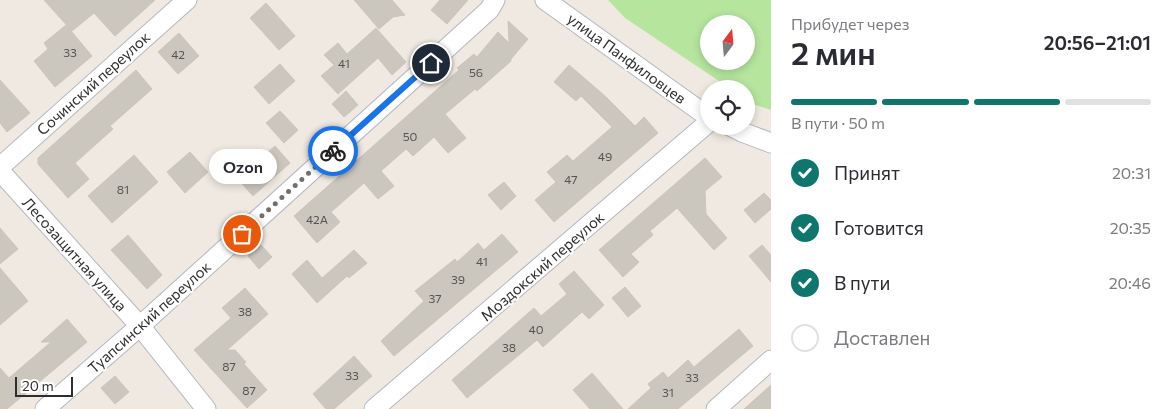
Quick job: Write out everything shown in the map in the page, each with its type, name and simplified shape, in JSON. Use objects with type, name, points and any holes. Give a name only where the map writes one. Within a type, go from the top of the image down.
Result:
[{"type":"street","name":"Сочинский переулок","points":[[0,169],[187,0]]},
{"type":"street","name":"Туапсинский переулок","points":[[45,409],[140,326],[489,10],[495,0]]},
{"type":"street","name":"улица Панфиловцев","points":[[545,0],[700,111]]},
{"type":"street","name":"Моздокский переулок","points":[[374,409],[700,130]]},
{"type":"street","points":[[751,135],[771,142]]},
{"type":"street","name":"Лесозащитная улица","points":[[0,169],[140,326],[206,409]]},
{"type":"street","points":[[716,409],[771,360]]},
{"type":"green space","points":[[608,0],[771,0],[771,110],[755,105],[755,80],[718,80],[703,70],[755,70],[755,15],[700,15],[700,68],[625,18]]},
{"type":"building","points":[[44,0],[155,0],[115,36],[94,13],[72,31]]},
{"type":"building","points":[[354,0],[392,0],[405,15],[393,17],[379,29]]},
{"type":"building","points":[[440,0],[468,0],[447,24],[431,10]]},
{"type":"building","points":[[266,3],[295,36],[279,50],[250,18]]},
{"type":"building","points":[[508,21],[528,39],[511,61],[477,91],[475,89],[445,114],[466,138],[448,153],[434,137],[413,156],[406,149],[381,171],[394,186],[378,199],[364,183],[331,212],[340,222],[317,243],[294,216],[459,70],[457,68],[474,54],[477,57],[498,32],[509,43]]},
{"type":"building","points":[[66,25],[92,56],[55,87],[34,61],[48,49],[44,43]]},
{"type":"building","points":[[376,28],[406,62],[392,75],[378,58],[338,94],[321,76],[334,65],[324,55],[338,43],[347,54]]},
{"type":"building","points":[[179,33],[199,56],[178,74],[158,52]]},
{"type":"building","points":[[280,64],[295,81],[269,104],[254,87]]},
{"type":"building","points":[[569,65],[605,96],[635,126],[644,117],[658,133],[554,222],[535,200],[556,182],[547,172],[567,155],[573,161],[612,127],[581,96],[576,101],[554,82]]},
{"type":"building","points":[[136,70],[152,89],[110,126],[113,129],[75,163],[89,179],[68,198],[38,164],[38,158]]},
{"type":"building","points":[[0,80],[30,113],[7,132],[0,123]]},
{"type":"building","points":[[346,91],[358,105],[344,117],[332,104]]},
{"type":"building","points":[[280,111],[298,130],[284,143],[266,123]]},
{"type":"building","points":[[275,146],[290,163],[253,196],[237,178]]},
{"type":"building","points":[[190,152],[208,172],[185,193],[167,172]]},
{"type":"building","points":[[134,155],[158,182],[112,223],[88,196]]},
{"type":"building","points":[[705,158],[722,177],[705,191],[706,214],[727,238],[714,250],[677,208],[650,231],[653,235],[631,254],[639,262],[623,277],[599,250]]},
{"type":"building","points":[[504,182],[516,196],[501,210],[488,195]]},
{"type":"building","points":[[764,193],[771,200],[771,209],[755,223],[744,210]]},
{"type":"building","points":[[0,228],[18,249],[0,264]]},
{"type":"building","points":[[502,234],[518,252],[394,356],[381,341],[424,301],[415,291],[455,259],[457,262],[478,243],[484,250]]},
{"type":"building","points":[[128,235],[162,275],[147,289],[111,250]]},
{"type":"building","points":[[261,245],[272,257],[259,269],[248,256]]},
{"type":"building","points":[[762,245],[771,255],[771,282],[749,256]]},
{"type":"building","points":[[354,250],[367,263],[349,278],[347,276],[317,303],[292,274],[307,260],[322,278]]},
{"type":"building","points":[[0,268],[28,301],[0,325]]},
{"type":"building","points":[[574,271],[604,305],[589,319],[582,312],[543,347],[537,340],[467,398],[452,380],[534,308],[541,316],[567,294],[559,284]]},
{"type":"building","points":[[625,287],[641,306],[628,317],[612,298]]},
{"type":"building","points":[[245,288],[268,314],[227,350],[235,350],[246,362],[244,364],[267,390],[247,408],[194,350],[231,318],[222,308]]},
{"type":"building","points":[[67,319],[87,342],[7,409],[0,409],[0,368],[9,378],[51,342],[41,342]]},
{"type":"building","points":[[739,329],[753,346],[678,409],[628,409],[651,388],[648,384],[663,372],[668,378],[688,360],[694,367]]},
{"type":"building","points":[[354,356],[372,376],[334,409],[326,409],[313,394]]},
{"type":"building","points":[[592,373],[623,409],[590,409],[573,390]]},
{"type":"building","points":[[115,376],[129,392],[115,404],[101,388]]},
{"type":"building","points":[[771,385],[771,409],[744,409]]},
{"type":"way so far","points":[[242,234],[333,151]]},
{"type":"place","name":"Ozon","points":[[242,234]]},
{"type":"route","points":[[333,151],[431,63]]}]
